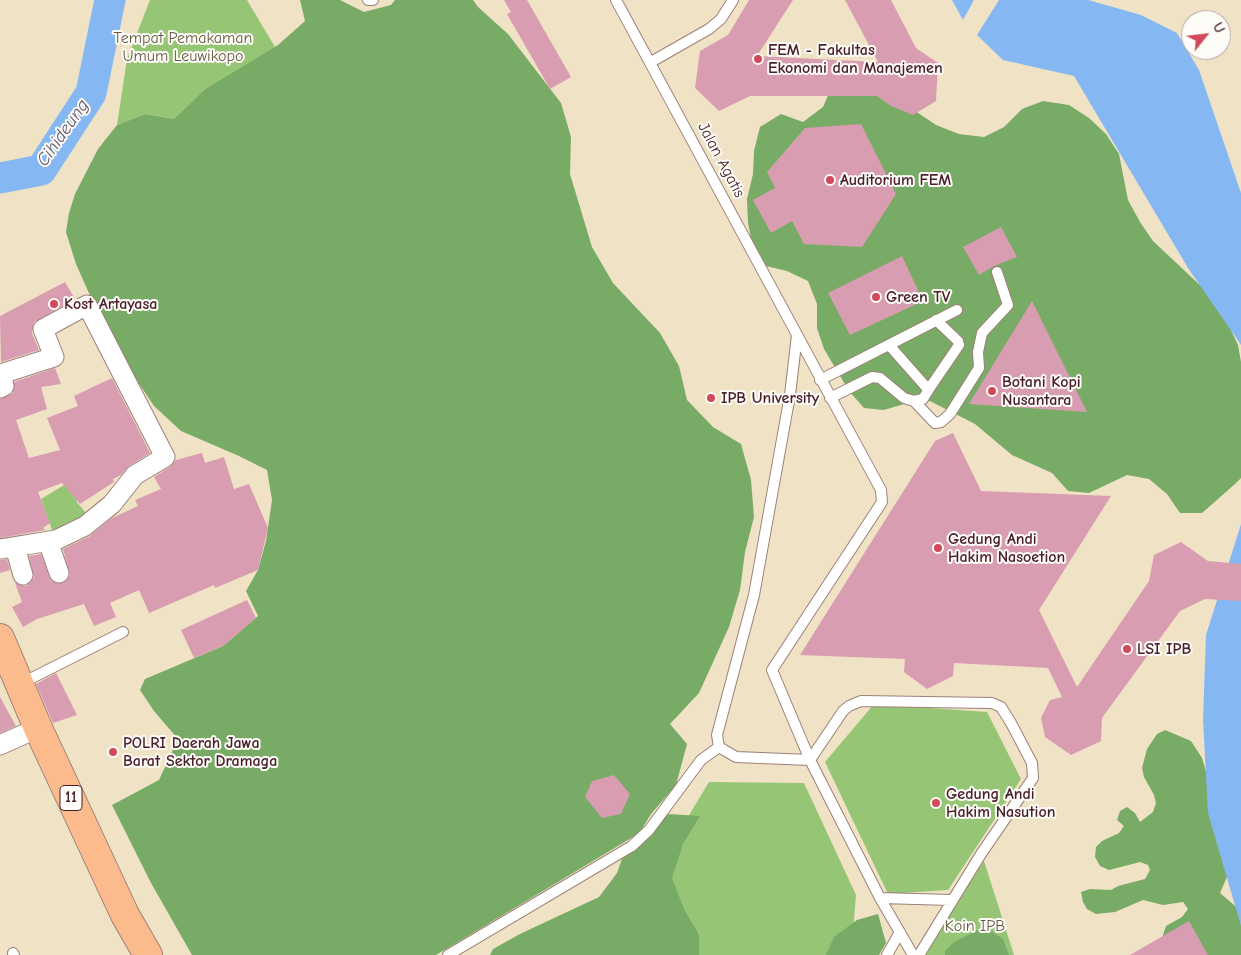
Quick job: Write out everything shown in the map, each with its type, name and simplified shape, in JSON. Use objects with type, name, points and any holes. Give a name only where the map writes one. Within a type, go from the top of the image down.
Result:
[{"type":"highway","name":"11","points":[[0,638],[38,728],[125,915],[148,955]]},
{"type":"street","points":[[0,377],[54,357],[43,328],[87,305],[165,457],[135,475],[100,517],[86,526],[48,541],[7,548],[23,575]]},
{"type":"street","points":[[48,541],[59,573]]},
{"type":"street","points":[[0,745],[38,728]]},
{"type":"lane","points":[[368,0],[373,0]]},
{"type":"lane","name":"Jalan Agatis","points":[[616,0],[881,490],[882,502],[772,670],[810,760]]},
{"type":"lane","points":[[651,62],[708,29],[721,19],[734,0]]},
{"type":"lane","points":[[914,401],[935,423],[941,422],[950,414],[978,368],[978,352],[982,333],[1008,304],[997,272]]},
{"type":"lane","points":[[820,380],[956,310]]},
{"type":"lane","points":[[830,398],[872,377],[880,378],[904,398],[914,401],[923,399],[930,386],[959,346],[958,341],[936,320]]},
{"type":"lane","points":[[719,747],[719,724],[754,595],[790,395],[797,335]]},
{"type":"lane","points":[[889,344],[926,387],[930,386]]},
{"type":"lane","points":[[20,684],[123,632]]},
{"type":"lane","points":[[810,760],[843,711],[861,701],[981,702],[992,703],[1001,708],[1032,763],[1033,778],[952,900],[919,955]]},
{"type":"lane","points":[[719,747],[736,757],[810,760]]},
{"type":"lane","points":[[448,955],[632,846],[649,830],[701,760],[719,747]]},
{"type":"lane","points":[[810,760],[880,898],[913,955]]},
{"type":"lane","points":[[880,898],[952,900]]},
{"type":"lane","points":[[887,955],[900,932]]},
{"type":"green space","name":"Tempat Pemakaman Umum Leuwikopo","points":[[150,0],[247,0],[275,47],[205,89],[174,119],[145,114],[117,125],[127,59]]},
{"type":"green space","points":[[300,0],[340,0],[364,12],[391,5],[395,0],[473,0],[478,7],[508,34],[561,103],[571,137],[570,174],[592,247],[613,283],[660,333],[679,366],[687,400],[713,427],[741,444],[751,480],[754,517],[745,552],[740,590],[729,627],[699,693],[670,724],[687,744],[676,785],[651,814],[640,832],[669,814],[700,816],[683,844],[672,878],[684,909],[699,935],[699,955],[490,955],[493,949],[520,934],[599,897],[617,873],[623,856],[638,834],[436,955],[192,955],[151,883],[112,805],[159,780],[178,739],[154,711],[140,690],[145,679],[223,646],[258,616],[246,591],[258,570],[266,541],[272,500],[267,470],[181,431],[154,406],[110,340],[76,264],[66,232],[69,213],[75,194],[98,149],[117,125],[145,114],[174,119],[205,89],[278,45],[305,21]]},
{"type":"green space","points":[[833,84],[899,100],[936,125],[959,134],[984,137],[1004,127],[1022,109],[1043,101],[1069,105],[1089,118],[1106,134],[1119,154],[1128,200],[1140,222],[1153,241],[1204,289],[1228,324],[1238,345],[1241,362],[1241,478],[1202,513],[1180,513],[1167,494],[1149,479],[1127,475],[1089,493],[1068,491],[1052,473],[1012,455],[975,424],[930,401],[904,404],[884,410],[864,408],[849,391],[824,349],[817,328],[817,304],[808,281],[787,271],[766,266],[753,248],[748,223],[747,199],[753,174],[754,151],[760,127],[781,114],[803,122],[823,107]]},
{"type":"green space","points":[[79,476],[90,492],[76,501],[91,519],[54,536],[41,499]]},
{"type":"green space","points":[[874,704],[987,712],[1021,779],[948,890],[888,894],[825,762]]},
{"type":"green space","points":[[1165,730],[1191,741],[1202,758],[1233,863],[1220,893],[1241,911],[1241,955],[1144,955],[1160,944],[1166,926],[1182,917],[1188,909],[1183,902],[1163,905],[1143,900],[1115,912],[1096,914],[1087,909],[1083,902],[1081,892],[1090,889],[1111,890],[1118,886],[1145,879],[1150,870],[1148,865],[1140,862],[1109,870],[1100,866],[1095,857],[1096,847],[1102,841],[1119,833],[1124,826],[1117,820],[1120,811],[1127,807],[1135,813],[1140,822],[1153,812],[1156,803],[1154,795],[1144,777],[1142,768],[1147,749],[1157,734]]},
{"type":"green space","points":[[709,782],[804,783],[856,895],[851,955],[675,955],[647,885]]},
{"type":"green space","name":"Koin IPB","points":[[984,861],[1014,955],[926,955],[924,951]]},
{"type":"green space","points":[[878,914],[886,943],[879,955],[826,955],[834,937],[857,920]]},
{"type":"green space","points":[[978,930],[992,932],[1003,939],[1009,955],[945,955],[945,951],[954,942]]},
{"type":"water","points":[[952,0],[974,0],[963,20]]},
{"type":"water","points":[[999,0],[1088,0],[1141,15],[1177,33],[1181,40],[1181,60],[1193,60],[1199,70],[1241,193],[1241,345],[1188,268],[1074,76],[1003,60],[977,35]]},
{"type":"water","points":[[43,152],[57,163],[44,177],[0,190],[0,167],[17,165]]},
{"type":"water","points":[[1241,524],[1241,926],[1208,813],[1203,719],[1206,635]]},
{"type":"building","points":[[504,0],[527,0],[571,77],[550,89],[507,14],[511,12]]},
{"type":"building","name":"FEM - Fakultas Ekonomi dan Manajemen","points":[[749,0],[793,0],[757,56],[878,62],[845,0],[891,0],[916,48],[938,63],[936,101],[913,115],[891,106],[877,96],[750,96],[719,111],[695,88],[700,51],[728,35]]},
{"type":"building","name":"Auditorium FEM","points":[[861,124],[896,194],[862,247],[804,244],[792,221],[771,233],[753,200],[775,188],[767,172],[805,128]]},
{"type":"building","points":[[1001,227],[1017,257],[994,266],[979,275],[963,247]]},
{"type":"building","name":"Green TV","points":[[902,256],[923,301],[850,335],[828,293]]},
{"type":"building","points":[[65,282],[75,299],[34,322],[32,333],[39,350],[1,362],[0,316]]},
{"type":"building","points":[[1032,301],[1087,412],[969,404]]},
{"type":"building","points":[[55,368],[61,384],[41,387],[47,409],[16,420],[29,458],[60,450],[47,418],[78,406],[74,396],[112,378],[150,453],[129,466],[121,475],[113,479],[114,482],[80,504],[62,483],[38,492],[50,523],[43,528],[45,530],[0,538],[0,399],[13,393],[14,382]]},
{"type":"building","name":"Gedung Andi Hakim Nasoetion","points":[[953,433],[981,491],[1111,496],[1039,610],[1077,687],[1149,581],[1154,555],[1181,542],[1208,561],[1241,564],[1241,601],[1205,599],[1180,611],[1102,718],[1101,741],[1071,755],[1045,737],[1041,718],[1050,700],[1062,697],[1048,668],[954,663],[953,676],[927,689],[904,672],[905,659],[800,655],[935,441]]},
{"type":"building","points":[[202,453],[205,463],[224,457],[234,489],[249,484],[268,528],[258,570],[215,588],[214,585],[149,613],[139,590],[110,603],[116,617],[94,626],[84,604],[37,619],[23,627],[12,607],[22,602],[15,583],[26,586],[34,578],[29,556],[41,554],[51,581],[63,583],[70,575],[63,549],[90,536],[112,518],[138,506],[135,500],[161,489],[154,477],[171,466],[176,460]]},
{"type":"building","points":[[7,559],[10,570],[0,573],[0,560]]},
{"type":"building","points":[[247,600],[256,618],[223,646],[194,658],[181,630]]},
{"type":"building","points":[[56,673],[77,715],[53,723],[36,684]]},
{"type":"building","points":[[0,697],[16,726],[0,733]]},
{"type":"building","points":[[614,775],[630,794],[621,814],[602,818],[585,797],[592,781]]},
{"type":"building","points":[[1189,921],[1208,955],[1130,955]]},
{"type":"waterway","name":"Cihideung","points":[[0,178],[41,170],[91,93],[110,0]]},
{"type":"place","name":"FEM - Fakultas Ekonomi dan Manajemen","points":[[758,59]]},
{"type":"place","name":"Auditorium FEM","points":[[830,180]]},
{"type":"place","name":"Green TV","points":[[876,297]]},
{"type":"place","name":"Kost Artayasa","points":[[54,304]]},
{"type":"place","name":"Botani Kopi Nusantara","points":[[992,391]]},
{"type":"place","name":"IPB University","points":[[711,398]]},
{"type":"place","name":"Gedung Andi Hakim Nasoetion","points":[[938,548]]},
{"type":"place","name":"LSI IPB","points":[[1127,649]]},
{"type":"place","name":"POLRI Daerah Jawa Barat Sektor Dramaga","points":[[113,752]]},
{"type":"place","name":"Gedung Andi Hakim Nasution","points":[[936,803]]}]
